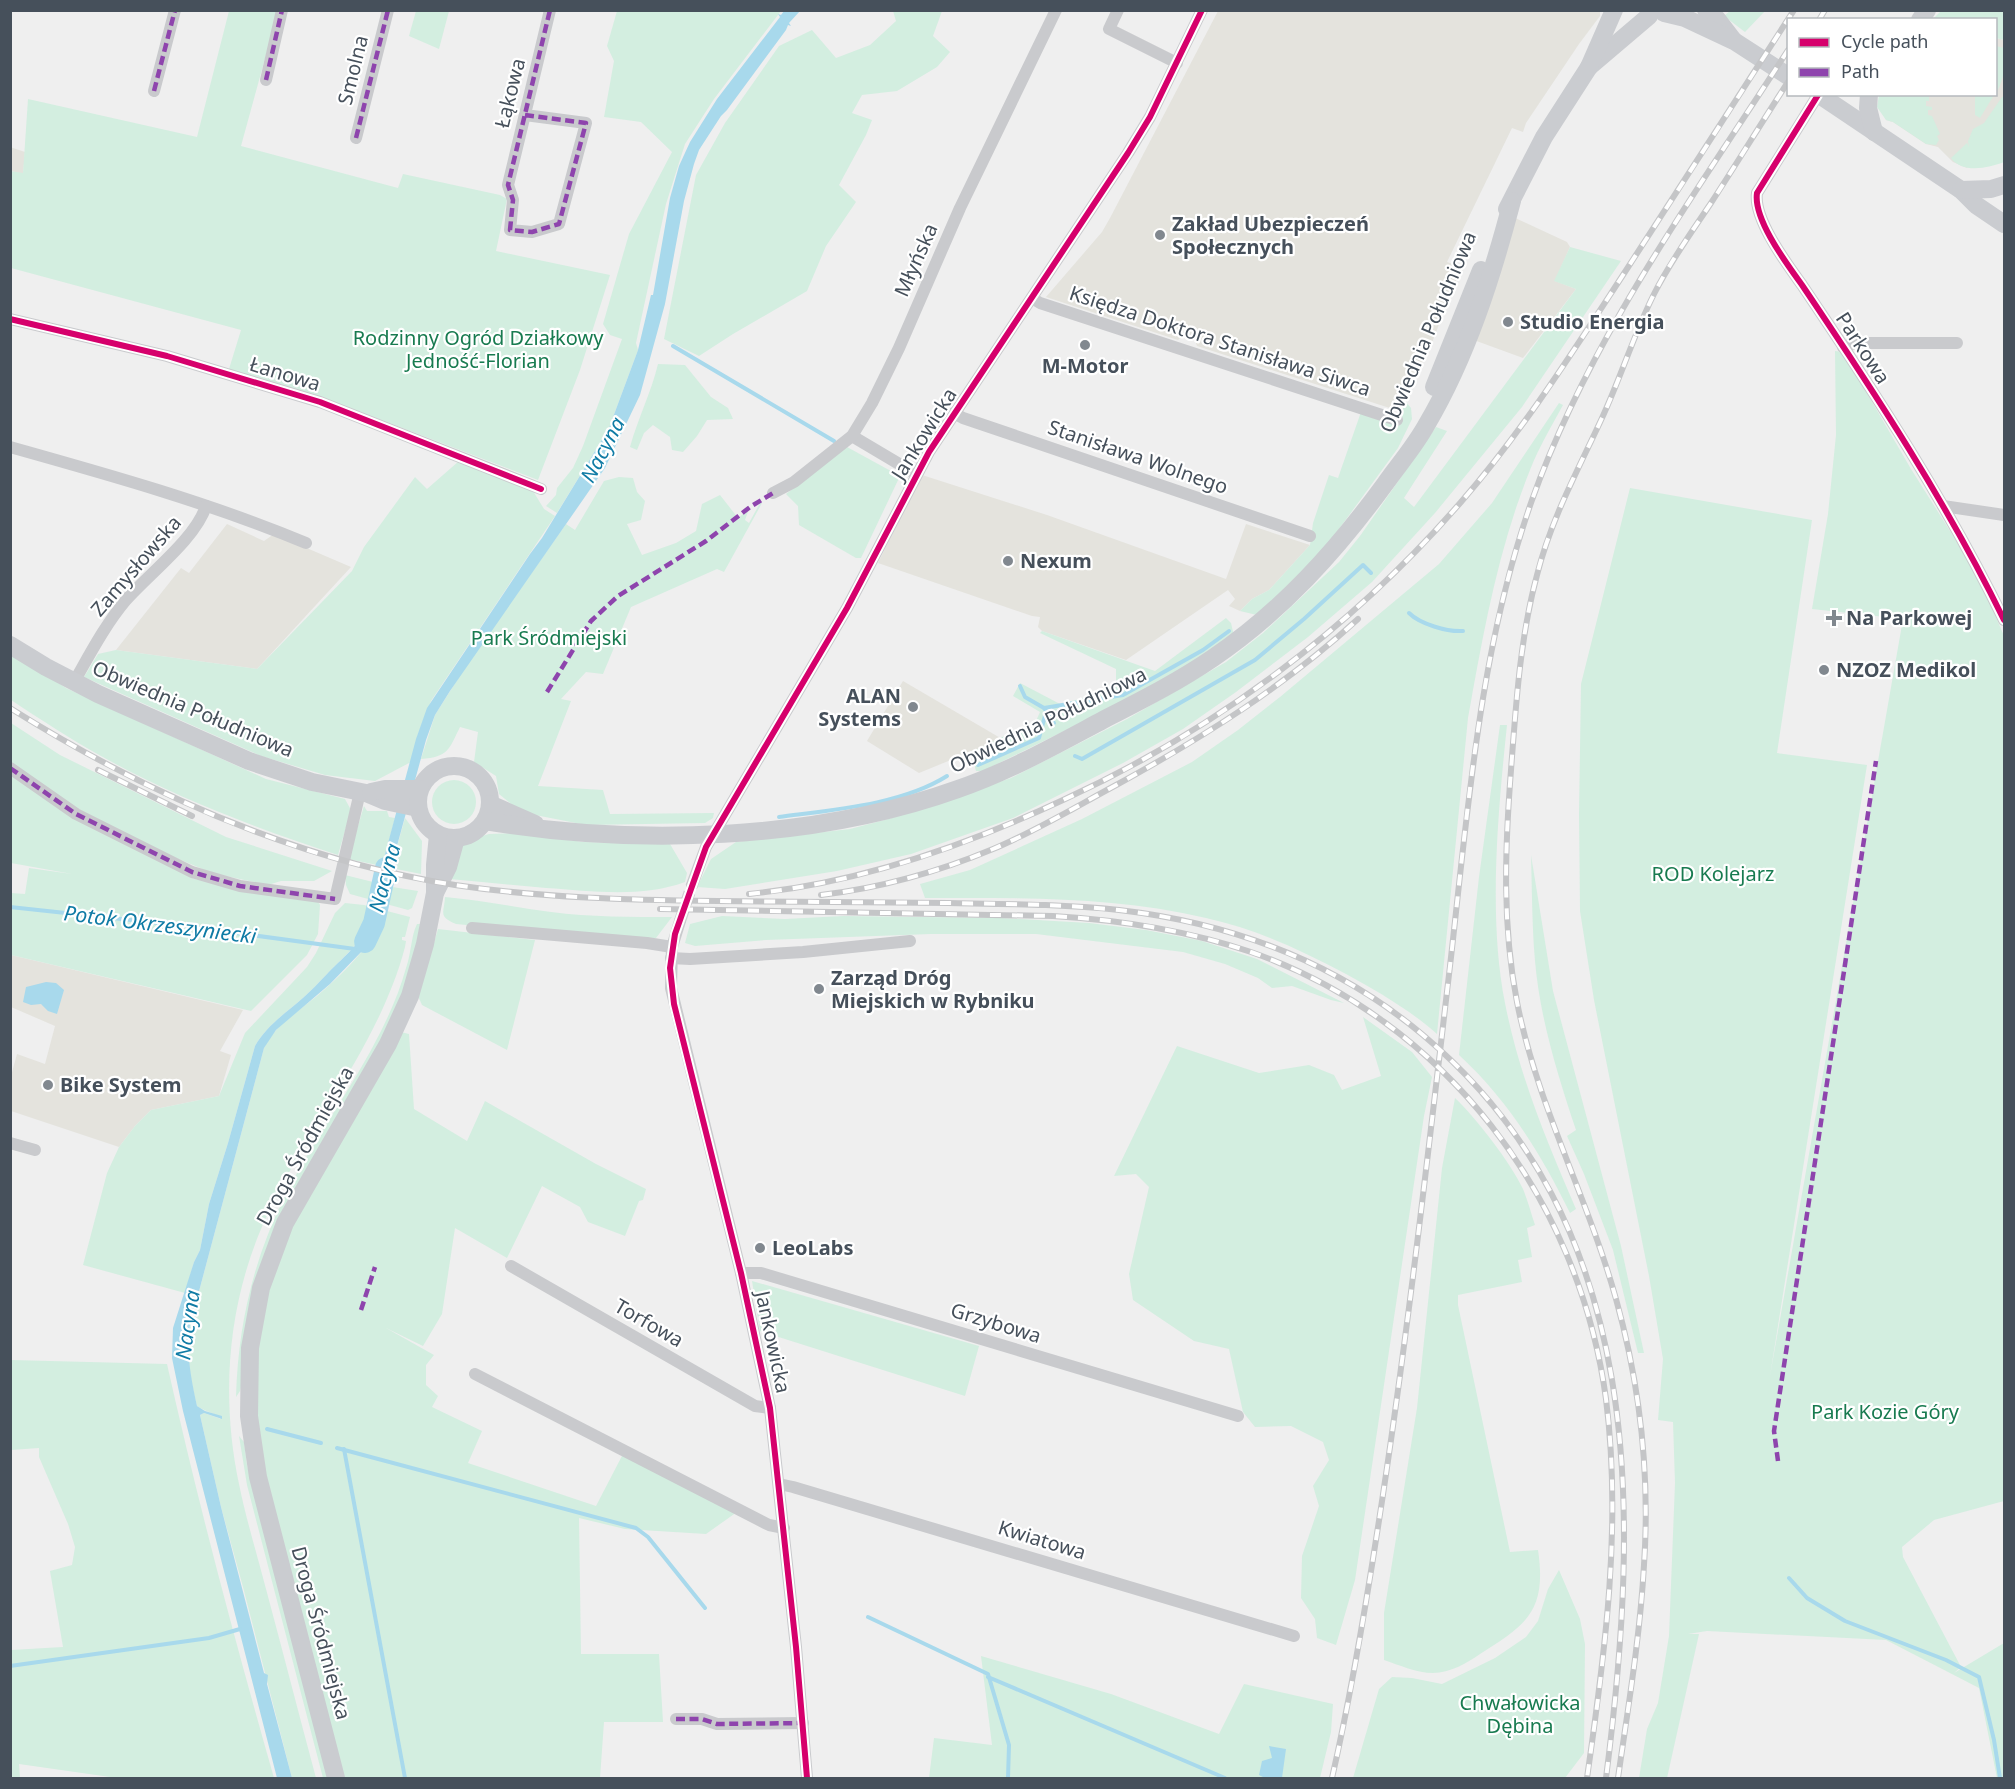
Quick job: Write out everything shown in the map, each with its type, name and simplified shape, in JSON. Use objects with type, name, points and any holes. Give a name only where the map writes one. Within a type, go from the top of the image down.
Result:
[{"type":"main road","name":"Obwiednia Południowa","points":[[488,813],[519,828],[638,835],[777,829],[838,821],[884,811],[944,794],[1005,770],[1161,690],[1222,652],[1250,631],[1297,589],[1349,532],[1422,434],[1459,360],[1484,297],[1512,201],[1544,137],[1589,67],[1614,10]]},
{"type":"main road","points":[[1630,10],[1685,18],[1734,41],[1787,75]]},
{"type":"main road","points":[[1706,10],[1717,19],[1734,41]]},
{"type":"main road","name":"Obwiednia Południowa","points":[[1589,67],[1660,13]]},
{"type":"main road","points":[[1820,96],[1961,190],[1976,205],[2004,224]]},
{"type":"main road","points":[[1869,96],[1868,108],[1874,132]]},
{"type":"main road","points":[[1961,190],[1991,189],[2004,185]]},
{"type":"main road","name":"Obwiednia Południowa","points":[[10,645],[74,682],[275,771],[330,787],[363,793],[385,795],[420,789]]},
{"type":"main road","points":[[448,766],[468,768],[480,777],[488,789],[488,813],[472,833],[447,836],[423,821],[418,808],[420,789],[426,778],[436,770],[448,766]]},
{"type":"main road","name":"Obwiednia Południowa","points":[[385,795],[418,808]]},
{"type":"main road","name":"Droga Śródmiejska","points":[[336,1779],[258,1477],[249,1416],[250,1348],[261,1288],[279,1236],[296,1200],[381,1057],[400,1019],[422,957],[435,893],[435,865],[447,836]]},
{"type":"street","points":[[154,90],[175,10]]},
{"type":"street","points":[[266,80],[282,10]]},
{"type":"street","name":"Smolna","points":[[356,138],[388,10]]},
{"type":"street","name":"Łąkowa","points":[[525,116],[586,123],[559,224],[532,232],[510,230],[513,200],[508,185],[550,10]]},
{"type":"street","name":"Młyńska","points":[[773,493],[794,482],[852,436],[898,348],[960,208],[1056,10]]},
{"type":"street","points":[[1118,10],[1109,29],[1177,63]]},
{"type":"street","name":"Jankowicka","points":[[692,885],[702,855],[847,608],[916,474],[954,413],[1128,153],[1150,117],[1202,10]]},
{"type":"street","name":"Parkowa","points":[[1818,96],[1757,193],[1760,214],[1770,235],[1943,506],[1983,575],[2004,620]]},
{"type":"street","name":"Księdza Doktora Stanisława Siwca","points":[[1032,298],[1040,303],[1397,420]]},
{"type":"street","name":"Łanowa","points":[[10,319],[176,359],[320,402],[541,489]]},
{"type":"street","name":"Parkowa","points":[[1843,347],[1854,343],[1957,343]]},
{"type":"street","name":"Stanisława Wolnego","points":[[954,413],[1310,536]]},
{"type":"street","points":[[852,436],[916,474]]},
{"type":"street","name":"Zamysłowska","points":[[10,447],[152,487],[234,514],[306,543]]},
{"type":"street","name":"Zamysłowska","points":[[74,682],[105,627],[144,580],[196,528],[206,506]]},
{"type":"street","points":[[1943,506],[2004,514]]},
{"type":"street","points":[[10,768],[76,814],[192,872],[240,886],[335,899],[363,793]]},
{"type":"street","name":"Jankowicka","points":[[680,921],[672,953],[670,978],[674,1004],[741,1273],[770,1408],[807,1779]]},
{"type":"street","points":[[472,928],[647,943],[690,959],[802,952],[910,941]]},
{"type":"street","points":[[10,1143],[35,1150]]},
{"type":"street","name":"Torfowa","points":[[511,1266],[755,1406],[770,1408]]},
{"type":"street","name":"Grzybowa","points":[[741,1273],[761,1273],[1238,1416]]},
{"type":"street","points":[[475,1374],[770,1525],[783,1528]]},
{"type":"street","name":"Kwiatowa","points":[[779,1484],[1294,1636]]},
{"type":"street","points":[[676,1719],[702,1719],[717,1724],[803,1723]]},
{"type":"shaded area","points":[[1218,11],[1600,11],[1600,16],[1526,123],[1523,132],[1512,128],[1447,262],[1461,267],[1433,340],[1399,411],[1197,346],[1194,338],[1184,334],[1178,340],[1046,297],[1102,232]]},
{"type":"shaded area","points":[[1997,38],[2004,40],[2004,130],[1967,168],[1953,162],[1938,147],[1926,144],[1893,122],[1886,120],[1879,96],[1997,96]]},
{"type":"shaded area","points":[[10,147],[25,152],[23,174],[11,171]]},
{"type":"shaded area","points":[[1511,216],[1567,242],[1570,247],[1555,281],[1576,289],[1523,358],[1471,339]]},
{"type":"shaded area","points":[[922,475],[1047,515],[1226,579],[1246,524],[1310,545],[1269,590],[1252,599],[1240,611],[1229,606],[1235,599],[1228,590],[1126,660],[1042,631],[1038,627],[1040,617],[878,563]]},
{"type":"shaded area","points":[[227,524],[264,541],[274,534],[351,567],[257,669],[116,650],[181,568],[189,573]]},
{"type":"shaded area","points":[[903,681],[1002,739],[919,773],[867,741]]},
{"type":"shaded area","points":[[11,955],[243,1010],[220,1051],[231,1055],[219,1096],[151,1110],[119,1147],[11,1111],[11,1076],[17,1054],[45,1064],[55,1026],[11,1007]]},
{"type":"green space","name":"Rodzinny Ogród Działkowy Jedność-Florian","points":[[229,11],[278,11],[241,146],[398,188],[403,174],[500,195],[507,199],[496,251],[610,275],[580,370],[538,480],[319,396],[229,369],[241,330],[11,268],[10,171],[23,173],[28,99],[197,137]]},
{"type":"green space","points":[[416,11],[449,11],[439,49],[409,36]]},
{"type":"green space","points":[[617,11],[781,11],[714,99],[685,144],[666,204],[636,343],[638,350],[609,428],[557,513],[546,506],[573,468],[622,339],[610,335],[603,324],[629,234],[672,152],[641,122],[604,117],[614,61],[607,46]]},
{"type":"green space","points":[[893,11],[942,11],[933,36],[950,52],[937,67],[897,91],[862,95],[852,113],[872,120],[839,185],[856,202],[826,246],[807,291],[699,356],[664,339],[696,175],[725,123],[779,46],[812,30],[836,58],[870,45],[896,21]]},
{"type":"green space","points":[[1730,11],[1765,11],[1745,32],[1724,16]]},
{"type":"green space","points":[[1941,11],[2004,11],[2004,40],[1997,38],[1997,18],[1934,18]]},
{"type":"green space","points":[[1997,46],[2004,48],[2003,77],[1997,91]]},
{"type":"green space","points":[[1879,96],[1929,96],[1926,106],[1932,107],[1932,110],[1928,110],[1928,115],[1932,116],[1940,134],[1937,136],[1939,140],[1936,145],[1926,144],[1893,122],[1886,120],[1877,107]]},
{"type":"green space","points":[[1975,96],[1993,96],[1980,118],[1975,115]]},
{"type":"green space","points":[[2004,97],[2004,162],[1976,168],[1956,163],[1951,158],[1967,143],[1969,147],[1968,141],[1973,129],[1984,123]]},
{"type":"green space","points":[[1570,247],[1621,261],[1522,407],[1435,513],[1372,582],[1308,637],[1236,692],[1183,729],[1123,763],[1013,818],[911,854],[837,871],[725,889],[697,887],[711,859],[736,842],[850,829],[892,818],[1011,778],[1127,719],[1226,662],[1263,633],[1339,562],[1360,536],[1436,427],[1447,431],[1404,498],[1414,507],[1576,289],[1554,281]]},
{"type":"green space","points":[[1835,351],[1843,352],[1911,469],[1979,577],[2004,636],[2004,1501],[1934,1520],[1902,1547],[1903,1557],[1961,1667],[1954,1673],[2004,1643],[2004,1778],[1997,1778],[1979,1688],[1886,1640],[1707,1631],[1688,1634],[1699,1634],[1667,1778],[1639,1778],[1647,1729],[1658,1703],[1669,1636],[1675,1483],[1673,1422],[1658,1420],[1663,1359],[1649,1276],[1594,1000],[1580,911],[1581,684],[1630,488],[1812,520],[1777,753],[1867,765],[1770,1376],[1903,619],[1812,609],[1828,514],[1836,435]]},
{"type":"green space","points":[[658,364],[685,365],[711,397],[728,408],[733,419],[707,420],[683,452],[672,450],[670,437],[653,425],[644,433],[637,450],[630,447]]},
{"type":"green space","points":[[1406,402],[1411,408],[1412,419],[1398,448],[1331,540],[1295,581],[1257,615],[1240,611],[1252,599],[1269,590],[1310,545],[1313,523],[1329,475],[1338,478],[1361,412],[1397,420]]},
{"type":"green space","points":[[1559,403],[1563,405],[1534,462],[1509,530],[1480,655],[1468,718],[1437,1034],[1405,1009],[1346,974],[1278,941],[1225,923],[1171,911],[1101,902],[925,898],[920,884],[970,870],[1082,819],[1192,762],[1238,730],[1439,564],[1492,503]]},
{"type":"green space","points":[[847,447],[900,476],[861,558],[856,558],[799,525],[798,506],[786,494]]},
{"type":"green space","points":[[459,461],[533,491],[544,509],[555,516],[431,701],[418,734],[411,762],[375,781],[325,775],[261,756],[84,677],[98,654],[116,650],[257,669],[352,571],[364,547],[415,477],[427,489]]},
{"type":"green space","name":"Park Śródmiejski","points":[[619,477],[633,478],[637,492],[645,501],[641,520],[627,524],[642,555],[676,543],[696,531],[702,504],[720,495],[738,518],[749,509],[745,520],[749,523],[762,503],[724,572],[717,569],[631,607],[603,674],[586,672],[561,699],[571,701],[538,786],[603,790],[610,814],[714,813],[713,818],[705,823],[586,825],[515,810],[499,794],[496,776],[474,762],[478,732],[460,727],[443,754],[421,759],[435,715],[466,666],[566,524],[575,530],[604,481]]},
{"type":"green space","points":[[1226,618],[1231,623],[1234,636],[1204,655],[1079,724],[983,771],[976,771],[971,752],[1036,721],[1040,712],[1013,696],[1020,683],[1060,704],[1083,698],[1116,682],[1116,669],[1040,633],[1042,631],[1155,671]]},
{"type":"green space","points":[[10,651],[66,688],[266,779],[345,799],[351,810],[338,855],[187,799],[129,771],[67,736],[11,700]]},
{"type":"green space","points":[[11,723],[60,755],[226,837],[332,871],[314,881],[281,881],[268,885],[212,873],[169,855],[64,802],[11,762]]},
{"type":"green space","points":[[1500,725],[1507,725],[1496,864],[1500,970],[1511,1030],[1526,1082],[1544,1133],[1576,1209],[1570,1213],[1535,1149],[1508,1109],[1477,1072],[1459,1055],[1479,877]]},
{"type":"green space","points":[[10,774],[194,879],[317,899],[320,905],[318,934],[307,955],[251,1011],[11,955],[11,893],[25,894],[29,868],[72,874],[11,863]]},
{"type":"green space","points":[[454,780],[469,787],[476,802],[469,817],[454,824],[439,817],[432,802],[439,787]]},
{"type":"green space","points":[[364,806],[367,811],[387,811],[389,817],[395,818],[382,866],[348,859]]},
{"type":"green space","points":[[405,818],[422,841],[421,874],[391,868]]},
{"type":"green space","points":[[514,833],[584,842],[670,844],[687,873],[685,882],[669,887],[634,892],[598,892],[449,879],[458,852],[465,841],[489,834]]},
{"type":"green space","points":[[1531,855],[1553,991],[1621,1246],[1644,1353],[1638,1353],[1613,1250],[1567,1136],[1576,1130],[1551,1047],[1537,983]]},
{"type":"green space","points":[[345,875],[377,883],[374,895],[383,897],[386,886],[418,891],[412,908],[408,910],[350,894]]},
{"type":"green space","points":[[445,897],[566,914],[672,917],[656,938],[580,936],[456,924],[443,914]]},
{"type":"green space","points":[[345,903],[364,905],[410,917],[405,937],[402,937],[402,940],[406,941],[405,947],[380,1015],[289,1173],[257,1238],[237,1306],[229,1377],[233,1448],[242,1497],[316,1778],[292,1778],[221,1507],[200,1415],[204,1413],[221,1419],[197,1406],[192,1385],[188,1347],[190,1325],[264,1048],[280,1026],[333,982],[365,948],[376,931],[372,912],[365,931],[354,946],[310,992],[271,1025],[255,1046],[209,1204],[200,1250],[185,1293],[83,1265],[107,1173],[119,1147],[151,1110],[219,1096],[245,1033],[307,967],[335,913]]},
{"type":"green space","points":[[722,916],[785,919],[843,916],[1001,918],[1089,923],[1146,930],[1202,941],[1257,959],[1344,1003],[1292,986],[1272,988],[1258,978],[1225,964],[1183,952],[1036,934],[931,934],[766,940],[695,946],[685,943],[690,924]]},
{"type":"green space","points":[[417,924],[420,924],[417,944],[401,998],[377,1049],[282,1212],[240,1391],[236,1397],[244,1319],[264,1244],[296,1175],[358,1073],[385,1023],[404,976]]},
{"type":"green space","points":[[438,929],[535,940],[507,1050],[422,1005],[418,996]]},
{"type":"green space","points":[[1363,1017],[1412,1052],[1432,1077],[1424,1116],[1355,1580],[1336,1645],[1317,1638],[1315,1619],[1301,1598],[1302,1556],[1319,1506],[1313,1486],[1329,1460],[1323,1442],[1291,1426],[1255,1427],[1243,1412],[1229,1349],[1194,1341],[1133,1300],[1129,1274],[1149,1187],[1136,1174],[1114,1176],[1177,1046],[1259,1073],[1309,1065],[1334,1075],[1342,1090],[1381,1076]]},
{"type":"green space","points":[[401,1032],[409,1034],[414,1109],[467,1141],[485,1101],[596,1164],[646,1189],[625,1236],[588,1222],[580,1207],[542,1186],[507,1258],[455,1228],[442,1314],[423,1346],[386,1328],[434,1355],[426,1365],[426,1385],[438,1396],[432,1407],[482,1431],[468,1463],[596,1506],[623,1454],[737,1512],[706,1534],[625,1529],[579,1518],[581,1654],[659,1654],[663,1722],[604,1722],[600,1778],[343,1778],[259,1453],[256,1360],[266,1296],[284,1240]]},
{"type":"green space","points":[[1455,1098],[1502,1154],[1523,1189],[1535,1225],[1527,1228],[1532,1257],[1518,1260],[1522,1282],[1458,1295],[1458,1305],[1510,1552],[1538,1550],[1540,1571],[1536,1602],[1530,1614],[1510,1634],[1464,1664],[1446,1671],[1427,1673],[1384,1660],[1384,1613],[1417,1408],[1442,1168]]},
{"type":"green space","points":[[752,1281],[979,1346],[965,1396],[760,1331]]},
{"type":"green space","points":[[11,1360],[167,1364],[191,1468],[274,1778],[117,1778],[19,1764],[20,1778],[11,1778],[11,1650],[63,1647],[50,1571],[72,1565],[75,1547],[68,1524],[39,1457],[39,1448],[11,1450]]},
{"type":"green space","points":[[239,1436],[244,1442],[247,1465],[328,1778],[323,1778],[247,1485]]},
{"type":"green space","name":"Chwałowicka Dębina","points":[[1559,1570],[1580,1619],[1585,1644],[1584,1753],[1565,1778],[1353,1778],[1379,1689],[1392,1677],[1442,1684],[1495,1658],[1526,1637],[1538,1621],[1548,1589]]},
{"type":"green space","points":[[981,1656],[1111,1694],[1219,1734],[1244,1684],[1333,1704],[1331,1732],[1320,1778],[929,1778],[934,1738],[992,1745]]},
{"type":"water","points":[[784,11],[800,11],[789,23],[791,26],[788,25],[721,116],[699,150],[684,201],[665,304],[640,395],[605,468],[435,715],[383,897],[374,895],[416,739],[427,708],[542,538],[609,428],[638,350],[651,295],[653,295],[670,198],[679,166],[690,142],[717,99],[780,17],[778,14],[781,15]]},
{"type":"water","points":[[372,912],[382,914],[376,931],[366,947],[330,984],[276,1030],[264,1048],[190,1325],[189,1356],[197,1406],[222,1416],[222,1419],[204,1413],[200,1415],[221,1507],[264,1673],[268,1675],[267,1684],[292,1778],[277,1778],[183,1411],[172,1358],[173,1328],[200,1250],[209,1204],[255,1046],[271,1025],[307,994],[354,946],[365,931]]},
{"type":"water","points":[[46,982],[56,983],[64,990],[57,1014],[48,1011],[41,1004],[31,1005],[23,1002],[26,987]]},
{"type":"water","points":[[1269,1746],[1286,1749],[1282,1778],[1265,1778],[1259,1775],[1262,1761],[1272,1758]]},
{"type":"pier","points":[[379,865],[394,868],[389,886],[374,883]]},
{"type":"waterway","points":[[673,346],[834,441]]},
{"type":"waterway","points":[[1075,756],[1082,759],[1255,660],[1363,565],[1371,573]]},
{"type":"waterway","points":[[1409,613],[1420,621],[1434,626],[1463,631]]},
{"type":"waterway","points":[[1044,708],[1123,695],[1203,650],[1229,631]]},
{"type":"waterway","points":[[1020,686],[1025,697],[1044,708],[1054,723]]},
{"type":"waterway","points":[[978,765],[1039,738],[1046,712]]},
{"type":"waterway","points":[[779,817],[843,809],[888,800],[929,786],[947,776]]},
{"type":"waterway","name":"Nacyna","points":[[365,942],[374,923],[386,868]]},
{"type":"waterway","name":"Potok Okrzeszyniecki","points":[[10,907],[177,925],[355,949]]},
{"type":"waterway","points":[[267,1429],[321,1443]]},
{"type":"waterway","points":[[337,1448],[636,1528],[648,1537],[705,1608]]},
{"type":"waterway","points":[[344,1449],[405,1778]]},
{"type":"waterway","points":[[1789,1578],[1807,1598],[1845,1621],[1946,1660],[1979,1677],[1994,1740],[2000,1778]]},
{"type":"waterway","points":[[868,1617],[988,1674],[1009,1745],[1008,1778]]},
{"type":"waterway","points":[[10,1666],[209,1638],[240,1629]]},
{"type":"waterway","points":[[988,1677],[1225,1778]]},
{"type":"tunnel","points":[[680,921],[692,885]]},
{"type":"railway","points":[[1789,18],[1794,10]]},
{"type":"railway","points":[[1820,18],[1825,10]]},
{"type":"railway","points":[[749,894],[790,889],[870,872],[987,833],[1063,800],[1174,742],[1227,708],[1327,634],[1419,548],[1461,502],[1505,448],[1585,334],[1787,21]]},
{"type":"railway","points":[[1332,1778],[1363,1621],[1398,1387],[1478,731],[1499,614],[1514,557],[1532,500],[1583,381],[1614,324],[1681,213],[1787,52]]},
{"type":"railway","points":[[1618,1778],[1637,1646],[1644,1565],[1646,1498],[1641,1431],[1631,1364],[1616,1299],[1592,1224],[1537,1078],[1526,1040],[1512,973],[1507,915],[1506,857],[1517,696],[1526,623],[1543,554],[1557,514],[1609,403],[1647,309],[1674,259],[1787,84]]},
{"type":"railway","points":[[821,895],[865,888],[930,872],[993,849],[1041,826],[1213,729],[1273,688],[1358,619]]},
{"type":"railway","points":[[10,708],[115,768],[224,819],[280,841],[396,874],[455,885],[586,898],[1012,904],[1119,910],[1202,925],[1280,950],[1318,967],[1390,1009],[1423,1035],[1497,1110],[1551,1193],[1589,1283],[1612,1378],[1622,1476],[1623,1576],[1617,1677],[1606,1778]]},
{"type":"railway","points":[[98,770],[192,816]]},
{"type":"railway","points":[[660,909],[1053,916],[1128,923],[1178,932],[1251,952],[1321,982],[1385,1022],[1441,1070],[1491,1126],[1533,1187],[1566,1254],[1591,1325],[1606,1399],[1611,1447],[1612,1542],[1605,1637],[1587,1778]]},
{"type":"marked path","points":[[154,91],[175,10]]},
{"type":"marked path","points":[[266,80],[282,10]]},
{"type":"marked path","points":[[356,138],[388,10]]},
{"type":"marked path","points":[[525,115],[586,123],[559,224],[532,232],[510,230],[513,200],[508,185],[550,10]]},
{"type":"marked path","points":[[547,692],[591,621],[618,596],[706,541],[750,507],[773,493]]},
{"type":"marked path","points":[[1778,1461],[1774,1431],[1876,761]]},
{"type":"marked path","points":[[10,768],[76,814],[192,872],[240,886],[335,899]]},
{"type":"marked path","points":[[361,1310],[375,1267]]},
{"type":"marked path","points":[[676,1719],[702,1719],[717,1724],[803,1723]]},
{"type":"cycle path","points":[[807,1778],[796,1647],[770,1408],[741,1273],[674,1004],[670,968],[675,934],[706,847],[847,608],[929,452],[1128,153],[1150,117],[1202,10]]},
{"type":"cycle path","points":[[1817,96],[1757,193],[1760,215],[1780,254],[1909,449],[1959,533],[2004,620]]},
{"type":"cycle path","points":[[10,319],[167,356],[320,402],[541,489]]},
{"type":"place","name":"Zakład Ubezpieczeń Społecznych","points":[[1160,235]]},
{"type":"place","name":"Studio Energia","points":[[1508,322]]},
{"type":"place","name":"M-Motor","points":[[1085,345]]},
{"type":"place","name":"Nexum","points":[[1008,561]]},
{"type":"place","name":"Na Parkowej","points":[[1834,618]]},
{"type":"place","name":"NZOZ Medikol","points":[[1824,670]]},
{"type":"place","name":"ALAN Systems","points":[[913,707]]},
{"type":"place","name":"Zarząd Dróg Miejskich w Rybniku","points":[[819,989]]},
{"type":"place","name":"Bike System","points":[[48,1085]]},
{"type":"place","name":"LeoLabs","points":[[760,1248]]},
{"type":"park label","name":"ROD Kolejarz","points":[[1713,874]]},
{"type":"park label","name":"Park Kozie Góry","points":[[1885,1412]]}]
